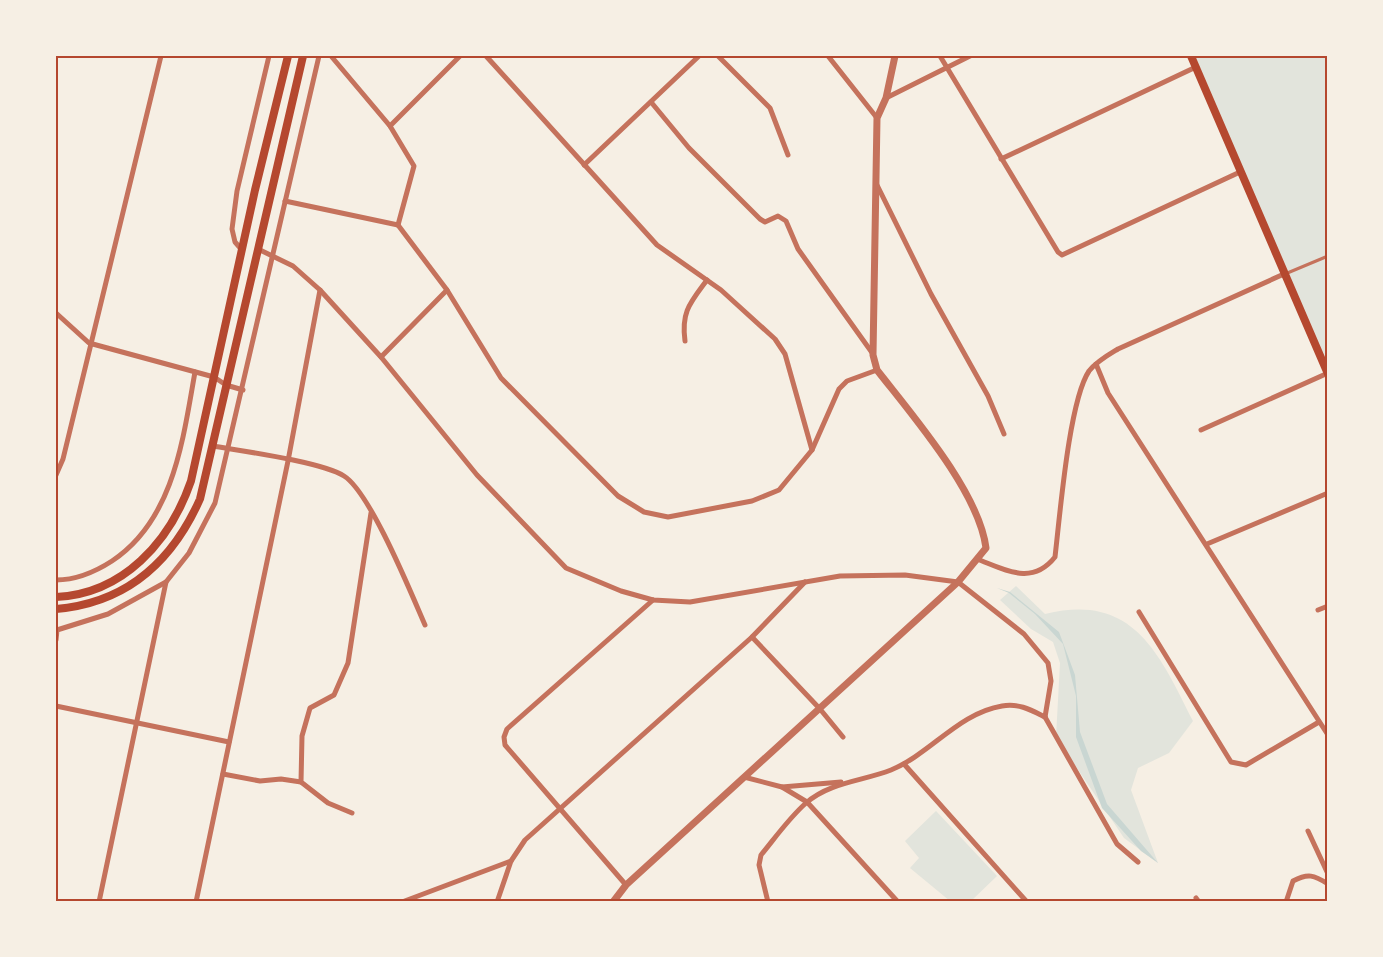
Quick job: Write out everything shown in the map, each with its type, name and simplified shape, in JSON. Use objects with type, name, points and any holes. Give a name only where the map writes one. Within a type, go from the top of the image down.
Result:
[{"type":"main road","points":[[56,597],[93,591],[130,571],[162,539],[184,502],[191,481],[288,56]]},
{"type":"main road","points":[[56,609],[89,604],[135,583],[182,536],[200,500],[303,56]]},
{"type":"main road","points":[[1191,56],[1327,373]]},
{"type":"street","points":[[56,476],[63,459],[89,343],[161,56]]},
{"type":"street","points":[[242,250],[235,242],[232,229],[237,190],[269,56]]},
{"type":"street","points":[[56,640],[57,630],[108,614],[139,599],[166,582],[189,553],[215,503],[319,56]]},
{"type":"street","points":[[332,56],[390,126],[414,166],[398,225]]},
{"type":"street","points":[[390,126],[460,56]]},
{"type":"street","points":[[486,56],[657,245],[707,280],[754,318],[775,339],[785,354],[812,450]]},
{"type":"street","points":[[584,165],[699,56]]},
{"type":"street","points":[[718,56],[770,108],[788,155]]},
{"type":"street","points":[[828,56],[877,118]]},
{"type":"street","points":[[613,902],[626,885],[958,582],[986,548],[985,534],[961,484],[877,370],[873,355],[877,118],[886,98],[895,56]]},
{"type":"street","points":[[940,56],[1058,252],[1067,254],[1240,172]]},
{"type":"street","points":[[886,98],[970,56]]},
{"type":"street","points":[[1001,159],[1196,67]]},
{"type":"street","points":[[651,102],[690,148],[760,219],[765,222],[778,216],[786,221],[798,249],[873,355]]},
{"type":"street","points":[[875,181],[931,294],[988,396],[1004,434]]},
{"type":"street","points":[[285,201],[398,225],[447,290],[501,378],[618,496],[644,512],[668,518],[766,498],[779,490],[812,450],[839,389],[847,381],[877,370]]},
{"type":"street","points":[[258,249],[293,266],[320,290],[381,357],[477,475],[566,568],[621,591],[653,600],[690,602],[806,580],[840,576],[905,574],[958,582],[1024,634],[1048,663],[1051,681],[1045,717]]},
{"type":"street","points":[[977,559],[1012,573],[1031,573],[1046,568],[1054,557],[1077,399],[1088,373],[1096,363],[1118,349],[1284,274]]},
{"type":"street","points":[[685,341],[682,322],[687,307],[707,280]]},
{"type":"street","points":[[196,902],[288,461],[320,290]]},
{"type":"street","points":[[381,357],[447,290]]},
{"type":"street","points":[[56,313],[89,343],[214,377],[226,385],[243,390]]},
{"type":"street","points":[[1096,363],[1108,393],[1328,735]]},
{"type":"street","points":[[56,580],[89,573],[115,559],[140,536],[155,516],[170,486],[182,446],[195,372]]},
{"type":"street","points":[[1200,430],[1327,373]]},
{"type":"street","points":[[213,446],[332,470],[351,481],[397,560],[425,625]]},
{"type":"street","points":[[1207,544],[1328,493]]},
{"type":"street","points":[[200,500],[215,503]]},
{"type":"street","points":[[301,782],[302,736],[310,708],[334,695],[348,663],[371,513]]},
{"type":"street","points":[[497,902],[511,861],[525,840],[752,638],[806,580]]},
{"type":"street","points":[[99,902],[166,582]]},
{"type":"street","points":[[626,885],[505,745],[504,737],[507,729],[653,600]]},
{"type":"street","points":[[1318,610],[1328,606]]},
{"type":"street","points":[[1139,612],[1231,762],[1245,765],[1319,722]]},
{"type":"street","points":[[752,638],[820,709],[843,737]]},
{"type":"street","points":[[56,706],[229,742]]},
{"type":"street","points":[[782,787],[845,782],[890,771],[904,764],[976,714],[1000,706],[1024,706],[1045,717],[1117,844],[1138,862]]},
{"type":"street","points":[[904,764],[1027,902]]},
{"type":"street","points":[[223,774],[260,781],[281,779],[301,782],[328,803],[352,813]]},
{"type":"street","points":[[744,777],[782,787],[807,802],[898,902]]},
{"type":"street","points":[[768,902],[759,865],[761,855],[807,802],[845,782]]},
{"type":"street","points":[[1308,831],[1328,874]]},
{"type":"street","points":[[402,902],[511,861]]},
{"type":"street","points":[[1286,902],[1293,881],[1305,875],[1314,875],[1328,884]]},
{"type":"lane","points":[[1284,274],[1328,256]]},
{"type":"shaded area","points":[[1195,56],[1327,56],[1327,366]]},
{"type":"shaded area","points":[[1016,586],[1045,614],[1075,609],[1100,612],[1122,620],[1139,634],[1168,672],[1193,721],[1169,753],[1138,768],[1131,790],[1158,863],[1124,838],[1056,737],[1060,663],[1053,642],[1031,629],[1000,600]]},
{"type":"shaded area","points":[[997,588],[1010,592],[1059,632],[1075,675],[1080,732],[1107,804],[1158,863],[1141,851],[1102,808],[1076,737],[1076,696],[1063,644],[1035,614],[1009,593]]},
{"type":"shaded area","points":[[936,811],[997,876],[971,901],[950,901],[910,868],[919,858],[905,841]]}]
